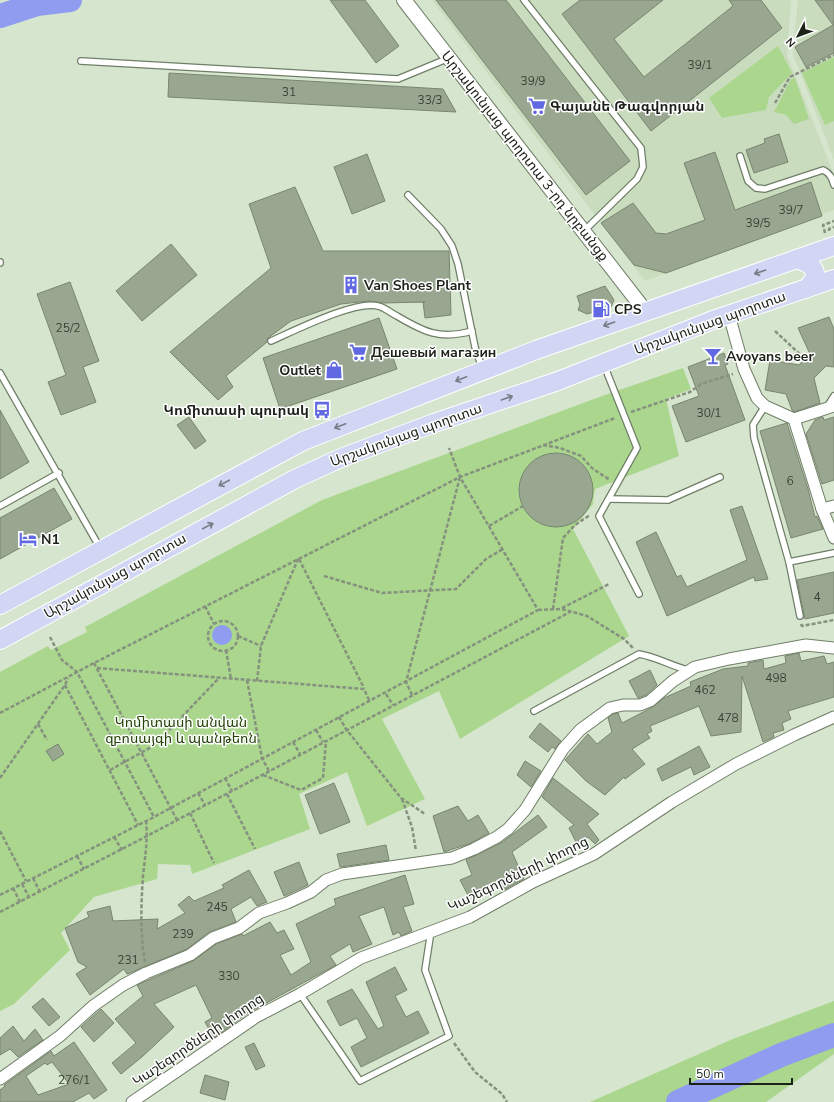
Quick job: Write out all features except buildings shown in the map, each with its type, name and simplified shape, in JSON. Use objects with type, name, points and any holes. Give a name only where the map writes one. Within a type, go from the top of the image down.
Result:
[{"type":"main road","name":"Արշակունյաց պողոտա","points":[[0,605],[302,441],[483,370],[797,259],[830,240]]},
{"type":"main road","points":[[797,259],[812,265],[815,270],[815,277],[806,289]]},
{"type":"main road","name":"Արշակունյաց պողոտա","points":[[0,640],[295,479],[341,458],[434,423],[558,381],[729,315],[834,279]]},
{"type":"street","name":"Արշակունյաց պողոտա 3-րդ նրբանցք","points":[[404,0],[646,312]]},
{"type":"street","points":[[729,315],[739,346],[744,369],[757,398],[766,406],[794,419],[830,407]]},
{"type":"street","points":[[794,419],[822,509],[834,538]]},
{"type":"street","points":[[822,509],[834,506]]},
{"type":"street","points":[[0,1079],[60,1036],[93,1006],[123,985],[146,973],[190,956],[213,938],[239,928],[259,913],[311,892],[326,880],[342,874],[417,863],[463,854],[497,837],[508,829],[525,810],[563,749],[580,730],[610,708],[623,705],[640,705],[650,700],[672,681],[695,667],[729,659],[806,645],[834,648]]},
{"type":"street","name":"Կաշեգործների փողոց","points":[[132,1102],[256,1016],[300,994],[361,958],[470,917],[533,882],[594,854],[672,802],[736,764],[834,717]]},
{"type":"lane","points":[[524,0],[641,148],[643,167],[637,179],[584,231]]},
{"type":"lane","points":[[81,61],[398,78],[449,58]]},
{"type":"lane","points":[[740,156],[748,181],[756,188],[765,188],[823,170],[828,172],[832,177],[834,185]]},
{"type":"lane","points":[[408,194],[441,229],[452,246],[458,264],[474,347],[483,370]]},
{"type":"lane","points":[[271,341],[347,309],[378,306],[414,326],[445,336],[472,331]]},
{"type":"lane","points":[[603,363],[637,448],[610,499],[599,516],[639,594]]},
{"type":"lane","points":[[0,374],[59,473],[101,550]]},
{"type":"lane","points":[[830,407],[834,396]]},
{"type":"lane","points":[[766,406],[753,425],[754,438],[789,562],[800,616]]},
{"type":"lane","points":[[0,506],[59,473]]},
{"type":"lane","points":[[610,499],[668,500],[720,477]]},
{"type":"lane","points":[[789,562],[834,553]]},
{"type":"lane","points":[[534,711],[639,654],[652,656],[671,666],[689,671]]},
{"type":"lane","points":[[300,994],[360,1081],[449,1036],[425,970],[431,931]]},
{"type":"path","points":[[775,103],[790,77],[834,55]]},
{"type":"path","points":[[830,240],[823,225],[834,221]]},
{"type":"path","points":[[829,229],[834,227]]},
{"type":"path","points":[[775,331],[804,359]]},
{"type":"path","points":[[0,713],[205,606],[460,477],[623,414],[690,392],[701,384],[730,375]]},
{"type":"path","points":[[543,445],[560,448],[581,456],[593,469],[617,485]]},
{"type":"path","points":[[448,448],[460,477],[538,610]]},
{"type":"path","points":[[412,695],[406,682],[460,477]]},
{"type":"path","points":[[489,526],[523,506]]},
{"type":"path","points":[[553,609],[563,538],[575,525],[592,514]]},
{"type":"path","points":[[324,576],[382,593],[456,589],[486,560],[502,549]]},
{"type":"path","points":[[299,558],[334,626],[370,702]]},
{"type":"path","points":[[257,681],[261,646],[299,558]]},
{"type":"path","points":[[562,609],[609,584]]},
{"type":"path","points":[[205,606],[214,624]]},
{"type":"path","points":[[0,895],[154,817],[339,717],[386,694],[538,610],[562,609],[587,616],[624,639]]},
{"type":"path","points":[[0,912],[122,850],[346,729],[570,612]]},
{"type":"path","points":[[800,616],[802,626],[834,620]]},
{"type":"path","points":[[223,621],[228,622],[236,628],[238,636],[234,646],[226,650],[216,649],[210,642],[209,632],[214,624],[223,621]]},
{"type":"path","points":[[238,636],[261,646]]},
{"type":"path","points":[[50,637],[62,660],[77,672],[154,817]]},
{"type":"path","points":[[226,650],[231,679]]},
{"type":"path","points":[[94,663],[177,820]]},
{"type":"path","points":[[97,668],[364,689]]},
{"type":"path","points":[[0,778],[65,685],[68,678]]},
{"type":"path","points":[[110,770],[155,745],[219,678]]},
{"type":"path","points":[[247,680],[262,758],[269,771]]},
{"type":"path","points":[[65,685],[138,825]]},
{"type":"path","points":[[386,694],[393,705]]},
{"type":"path","points":[[339,717],[346,729],[401,798],[425,814]]},
{"type":"path","points":[[38,724],[47,740]]},
{"type":"path","points":[[316,730],[323,742]]},
{"type":"path","points":[[262,774],[301,790],[323,778],[326,740]]},
{"type":"path","points":[[293,742],[300,754]]},
{"type":"path","points":[[225,778],[232,791]]},
{"type":"path","points":[[198,793],[205,805]]},
{"type":"path","points":[[227,794],[255,849]]},
{"type":"path","points":[[401,798],[412,827],[417,863]]},
{"type":"path","points":[[190,813],[214,863]]},
{"type":"path","points":[[146,821],[148,836],[143,877],[140,939],[146,973]]},
{"type":"path","points":[[0,831],[26,881]]},
{"type":"path","points":[[114,837],[122,850]]},
{"type":"path","points":[[76,856],[84,869]]},
{"type":"path","points":[[33,878],[40,892]]},
{"type":"path","points":[[22,884],[29,897]]},
{"type":"path","points":[[13,888],[20,902]]},
{"type":"path","points":[[449,1036],[475,1072],[502,1094],[506,1102]]},
{"type":"shaded area","points":[[432,0],[791,0],[787,55],[834,175],[834,210],[645,281]]},
{"type":"shaded area","points":[[798,0],[834,0],[834,160],[793,54]]},
{"type":"green space","points":[[778,46],[792,73],[769,97],[766,110],[722,118],[709,98]]},
{"type":"green space","points":[[834,57],[834,121],[825,125],[802,73]]},
{"type":"green space","points":[[795,78],[809,119],[794,124],[786,115],[774,112],[791,79]]},
{"type":"green space","name":"Կոմիտասի անվան զբոսայգի և պանթեոն","points":[[683,368],[691,389],[666,399],[679,456],[595,489],[593,504],[573,529],[629,636],[460,739],[439,691],[382,719],[425,799],[367,826],[347,772],[299,794],[310,829],[192,874],[190,865],[158,864],[157,879],[94,897],[61,933],[70,950],[14,1004],[0,1011],[0,672],[48,646],[51,650],[87,632],[85,627],[322,500],[602,396]]},
{"type":"green space","points":[[834,1001],[834,1054],[766,1102],[590,1102],[733,1039]]},
{"type":"water","points":[[222,625],[229,628],[232,635],[229,642],[222,645],[215,642],[212,635],[215,628]]},
{"type":"waterway","points":[[0,16],[37,4],[70,0]]},
{"type":"waterway","points":[[678,1102],[781,1055],[834,1035]]},
{"type":"place","name":"Գայանե Թագվորյան","points":[[537,106]]},
{"type":"place","name":"Van Shoes Plant","points":[[351,285]]},
{"type":"place","name":"CPS","points":[[601,309]]},
{"type":"place","name":"Дешевый магазин","points":[[358,352]]},
{"type":"place","name":"Avoyans beer","points":[[713,356]]},
{"type":"place","name":"Outlet","points":[[334,370]]},
{"type":"place","name":"Կոմիտասի պուրակ","points":[[322,410]]},
{"type":"place","name":"N1","points":[[28,539]]}]
